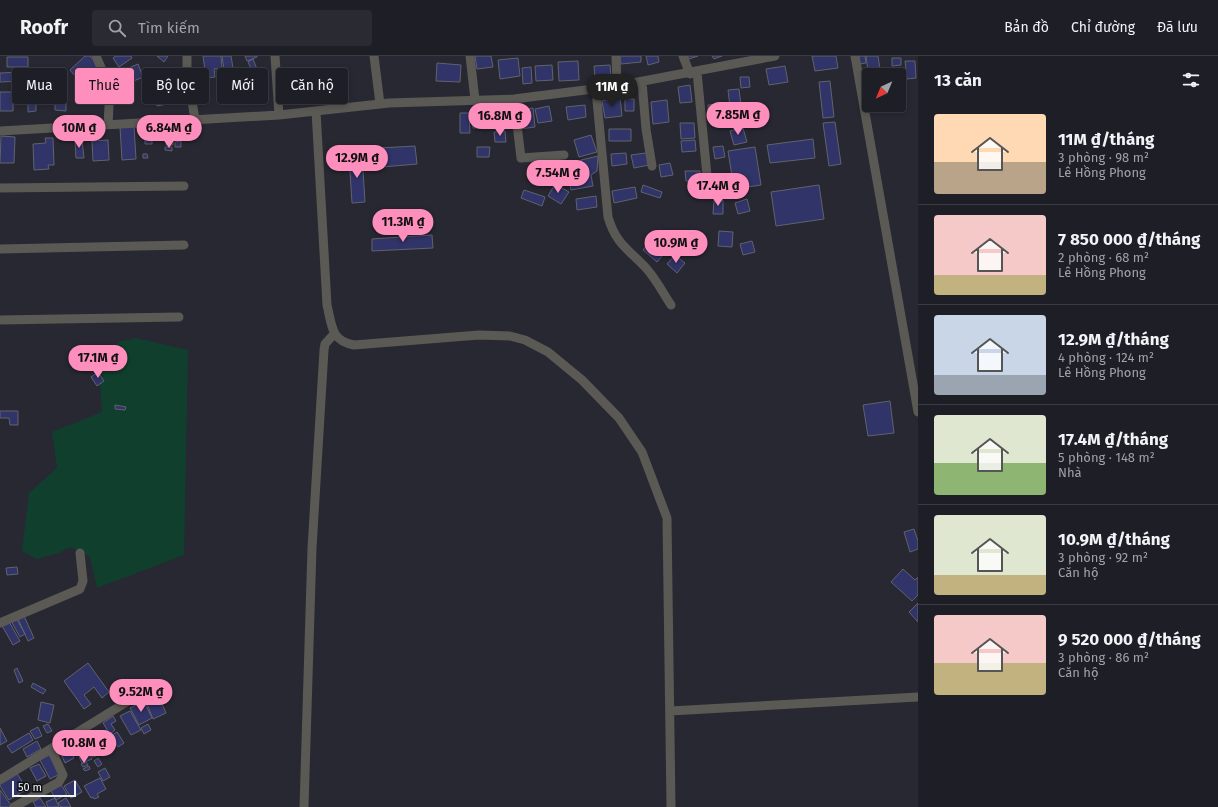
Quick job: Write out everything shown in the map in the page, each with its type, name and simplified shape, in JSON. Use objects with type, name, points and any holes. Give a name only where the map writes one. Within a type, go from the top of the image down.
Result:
[{"type":"street","points":[[96,56],[110,88],[108,125]]},
{"type":"street","points":[[187,56],[187,69],[195,120]]},
{"type":"street","points":[[275,56],[279,115]]},
{"type":"street","points":[[374,56],[380,104]]},
{"type":"street","points":[[470,56],[475,100]]},
{"type":"street","points":[[616,56],[617,86]]},
{"type":"street","points":[[683,56],[694,73],[708,186]]},
{"type":"street","points":[[0,131],[279,115],[380,104],[514,99],[596,90],[694,73],[775,56]]},
{"type":"street","points":[[855,56],[918,412]]},
{"type":"street","points":[[642,82],[646,129],[652,166]]},
{"type":"street","points":[[596,90],[608,217],[612,230],[619,243],[647,270],[671,305]]},
{"type":"street","points":[[514,99],[522,158],[564,155]]},
{"type":"street","points":[[316,111],[327,305],[334,334],[342,343],[354,346],[479,335],[510,336],[525,340],[548,352],[582,380],[619,418],[642,452],[667,518],[670,807]]},
{"type":"street","points":[[0,188],[184,186]]},
{"type":"street","points":[[0,249],[184,245]]},
{"type":"street","points":[[0,320],[179,318]]},
{"type":"street","points":[[304,807],[312,548],[324,350],[325,344],[334,334]]},
{"type":"street","points":[[0,623],[80,589],[83,580],[80,553]]},
{"type":"street","points":[[0,780],[151,687]]},
{"type":"street","points":[[670,711],[918,697]]},
{"type":"street","points":[[14,807],[62,779],[63,775],[51,749]]},
{"type":"green space","points":[[136,338],[188,350],[184,555],[97,588],[90,557],[70,547],[59,553],[37,559],[22,551],[29,493],[57,468],[52,432],[102,412],[99,370],[118,342]]},
{"type":"building","points":[[85,56],[90,56],[99,66],[97,68],[75,68],[75,76],[70,70]]},
{"type":"building","points":[[116,56],[131,56],[132,58],[119,67],[113,58]]},
{"type":"building","points":[[157,56],[168,56],[164,62]]},
{"type":"building","points":[[203,56],[221,56],[222,68],[214,69],[215,77],[209,78],[209,68],[205,68]]},
{"type":"building","points":[[222,56],[231,56],[233,68],[224,68]]},
{"type":"building","points":[[245,56],[257,56],[257,57],[247,61]]},
{"type":"building","points":[[475,56],[491,56],[493,67],[477,69]]},
{"type":"building","points":[[620,56],[641,56],[641,62],[621,64]]},
{"type":"building","points":[[646,56],[658,56],[659,62],[648,65]]},
{"type":"building","points":[[687,56],[698,56],[689,59]]},
{"type":"building","points":[[712,56],[722,56],[714,59]]},
{"type":"building","points":[[812,56],[836,56],[838,68],[815,71]]},
{"type":"building","points":[[859,56],[865,56],[866,63],[860,64]]},
{"type":"building","points":[[866,56],[878,56],[880,68],[868,68]]},
{"type":"building","points":[[7,57],[28,57],[28,67],[7,67]]},
{"type":"building","points":[[518,58],[520,76],[500,79],[498,60]]},
{"type":"building","points":[[892,58],[901,58],[901,65],[892,66]]},
{"type":"building","points":[[253,59],[257,68],[251,68],[248,62]]},
{"type":"building","points":[[578,61],[579,80],[559,81],[558,62]]},
{"type":"building","points":[[905,61],[915,61],[916,78],[907,79]]},
{"type":"building","points":[[437,63],[461,65],[460,82],[436,81]]},
{"type":"building","points":[[138,64],[142,77],[134,81],[134,68],[129,68]]},
{"type":"building","points":[[552,65],[553,80],[536,81],[535,66]]},
{"type":"building","points":[[610,65],[611,78],[595,79],[594,66]]},
{"type":"building","points":[[785,66],[788,82],[769,85],[766,69]]},
{"type":"building","points":[[531,67],[532,83],[523,84],[522,68]]},
{"type":"building","points":[[12,72],[12,81],[0,82],[0,73]]},
{"type":"building","points":[[740,77],[749,77],[750,87],[741,88]]},
{"type":"building","points":[[830,81],[834,117],[823,118],[819,82]]},
{"type":"building","points":[[690,85],[692,102],[680,103],[678,87]]},
{"type":"building","points":[[739,89],[743,123],[732,124],[728,90]]},
{"type":"building","points":[[0,92],[12,92],[13,111],[0,111]]},
{"type":"building","points":[[620,97],[622,116],[605,118],[602,101]]},
{"type":"building","points":[[625,99],[634,99],[634,111],[625,111]]},
{"type":"building","points":[[667,100],[669,122],[653,124],[651,102]]},
{"type":"building","points":[[28,104],[36,104],[36,111],[28,112]]},
{"type":"building","points":[[55,104],[66,104],[66,111],[55,110]]},
{"type":"building","points":[[157,104],[167,104],[157,106]]},
{"type":"building","points":[[722,104],[723,119],[709,120],[708,105]]},
{"type":"building","points":[[585,105],[586,117],[568,120],[566,107]]},
{"type":"building","points":[[549,106],[552,121],[538,123],[535,109]]},
{"type":"building","points":[[533,108],[535,127],[520,129],[518,110]]},
{"type":"building","points":[[510,109],[511,127],[473,128],[473,110]]},
{"type":"building","points":[[460,113],[469,113],[470,133],[460,133]]},
{"type":"building","points":[[835,122],[841,164],[829,166],[823,123]]},
{"type":"building","points":[[680,123],[694,123],[695,138],[681,139]]},
{"type":"building","points":[[173,124],[174,129],[168,130],[167,125]]},
{"type":"building","points":[[179,125],[179,132],[174,133],[174,126]]},
{"type":"building","points":[[134,126],[136,159],[122,160],[120,127]]},
{"type":"building","points":[[743,128],[747,142],[734,145],[730,131]]},
{"type":"building","points":[[609,129],[631,129],[631,141],[609,141]]},
{"type":"building","points":[[145,130],[152,130],[152,144],[145,144]]},
{"type":"building","points":[[160,131],[160,140],[154,140],[153,132]]},
{"type":"building","points":[[166,131],[172,131],[172,141],[165,140]]},
{"type":"building","points":[[505,131],[506,142],[495,142],[494,132]]},
{"type":"building","points":[[591,135],[597,152],[579,157],[574,140]]},
{"type":"building","points":[[1,136],[15,137],[14,163],[0,163]]},
{"type":"building","points":[[45,138],[53,138],[54,165],[48,165],[49,169],[34,170],[33,144],[46,143]]},
{"type":"building","points":[[813,139],[815,158],[770,163],[767,145]]},
{"type":"building","points":[[82,140],[84,158],[76,158],[75,141]]},
{"type":"building","points":[[108,140],[109,160],[93,161],[92,141]]},
{"type":"building","points":[[695,140],[696,151],[682,152],[681,141]]},
{"type":"building","points":[[181,141],[181,147],[175,147],[175,142]]},
{"type":"building","points":[[166,142],[173,142],[173,145],[166,145]]},
{"type":"building","points":[[415,146],[417,164],[382,167],[380,148]]},
{"type":"building","points":[[723,146],[725,157],[715,159],[713,147]]},
{"type":"building","points":[[165,147],[172,147],[172,151],[165,150]]},
{"type":"building","points":[[477,147],[490,147],[489,157],[477,157]]},
{"type":"building","points":[[755,147],[761,185],[734,189],[728,151]]},
{"type":"building","points":[[626,153],[627,164],[612,166],[611,154]]},
{"type":"building","points":[[646,153],[649,165],[634,168],[631,155]]},
{"type":"building","points":[[143,154],[147,154],[148,158],[143,158]]},
{"type":"building","points":[[362,155],[365,202],[352,203],[349,156]]},
{"type":"building","points":[[598,156],[597,171],[591,175],[593,186],[571,190],[567,171],[582,168],[581,160]]},
{"type":"building","points":[[555,159],[559,159],[563,165],[559,171],[555,171],[551,167],[551,163]]},
{"type":"building","points":[[670,163],[673,175],[661,177],[659,165]]},
{"type":"building","points":[[685,171],[700,171],[700,181],[686,181]]},
{"type":"building","points":[[718,174],[731,181],[724,196],[710,188]]},
{"type":"building","points":[[555,184],[569,192],[561,204],[548,196]]},
{"type":"building","points":[[643,185],[662,192],[660,198],[641,192]]},
{"type":"building","points":[[819,185],[824,219],[776,226],[771,192]]},
{"type":"building","points":[[635,187],[637,198],[614,203],[612,191]]},
{"type":"building","points":[[524,190],[545,197],[542,206],[521,198]]},
{"type":"building","points":[[596,196],[597,207],[577,210],[576,199]]},
{"type":"building","points":[[747,199],[750,211],[738,214],[735,203]]},
{"type":"building","points":[[714,200],[723,200],[723,214],[713,214]]},
{"type":"building","points":[[719,231],[733,232],[732,247],[718,246]]},
{"type":"building","points":[[432,235],[433,248],[372,251],[372,239]]},
{"type":"building","points":[[654,236],[669,248],[657,262],[643,250]]},
{"type":"building","points":[[752,241],[755,252],[743,255],[740,244]]},
{"type":"building","points":[[675,255],[685,263],[677,273],[667,264]]},
{"type":"building","points":[[98,347],[108,347],[108,358],[98,358]]},
{"type":"building","points":[[99,362],[107,362],[107,370],[99,370]]},
{"type":"building","points":[[98,372],[104,381],[97,386],[91,377]]},
{"type":"building","points":[[890,401],[894,433],[868,436],[863,405]]},
{"type":"building","points":[[115,405],[126,407],[125,410],[115,409]]},
{"type":"building","points":[[0,411],[18,411],[18,425],[10,425],[9,418],[0,418]]},
{"type":"building","points":[[914,529],[918,541],[918,549],[910,552],[904,532]]},
{"type":"building","points":[[17,567],[18,574],[7,575],[6,568]]},
{"type":"building","points":[[903,569],[915,580],[918,577],[918,595],[912,601],[891,582]]},
{"type":"building","points":[[918,603],[918,622],[909,612]]},
{"type":"building","points":[[15,616],[25,634],[20,637],[10,619]]},
{"type":"building","points":[[24,616],[34,638],[28,641],[18,619]]},
{"type":"building","points":[[8,620],[20,641],[13,645],[1,624]]},
{"type":"building","points":[[88,663],[109,692],[102,698],[94,687],[84,695],[91,704],[84,709],[64,681]]},
{"type":"building","points":[[17,668],[23,681],[19,683],[14,670]]},
{"type":"building","points":[[33,683],[46,690],[43,694],[31,687]]},
{"type":"building","points":[[160,699],[166,713],[153,719],[147,704]]},
{"type":"building","points":[[144,701],[152,718],[139,725],[130,708]]},
{"type":"building","points":[[41,702],[54,705],[50,723],[38,720]]},
{"type":"building","points":[[130,711],[141,730],[131,735],[120,716]]},
{"type":"building","points":[[113,716],[116,721],[111,724],[115,730],[110,734],[103,723]]},
{"type":"building","points":[[48,724],[52,731],[47,733],[43,726]]},
{"type":"building","points":[[148,724],[151,730],[144,734],[141,728]]},
{"type":"building","points":[[38,727],[42,736],[35,739],[30,731]]},
{"type":"building","points":[[0,728],[7,741],[0,745]]},
{"type":"building","points":[[106,730],[110,736],[100,742],[96,736]]},
{"type":"building","points":[[117,732],[124,743],[118,747],[111,736]]},
{"type":"building","points":[[29,733],[33,740],[12,753],[7,746]]},
{"type":"building","points":[[96,738],[100,746],[93,749],[89,742]]},
{"type":"building","points":[[109,738],[113,744],[104,749],[100,743]]},
{"type":"building","points":[[37,741],[41,749],[27,757],[23,749]]},
{"type":"building","points":[[84,743],[88,752],[79,756],[75,748]]},
{"type":"building","points":[[89,743],[96,756],[93,757],[86,745]]},
{"type":"building","points":[[100,747],[103,752],[97,755],[95,751]]},
{"type":"building","points":[[71,752],[74,758],[65,763],[62,756]]},
{"type":"building","points":[[89,753],[92,759],[82,763],[79,757]]},
{"type":"building","points":[[51,754],[60,774],[50,779],[40,760]]},
{"type":"building","points":[[98,758],[102,764],[98,767],[94,761]]},
{"type":"building","points":[[86,762],[88,765],[83,767],[81,764]]},
{"type":"building","points":[[39,764],[46,776],[37,781],[30,768]]},
{"type":"building","points":[[89,766],[90,769],[85,771],[83,769]]},
{"type":"building","points":[[105,768],[110,777],[103,781],[98,772]]},
{"type":"building","points":[[16,772],[27,789],[9,800],[0,786],[0,782]]},
{"type":"building","points":[[100,778],[106,789],[97,794],[99,797],[94,799],[93,797],[91,798],[84,786]]},
{"type":"building","points":[[75,780],[82,792],[71,798],[64,786]]},
{"type":"building","points":[[60,783],[67,794],[56,800],[50,789]]},
{"type":"building","points":[[0,790],[11,805],[9,807],[0,807]]},
{"type":"building","points":[[40,798],[46,807],[36,807],[33,802]]},
{"type":"building","points":[[55,798],[59,807],[48,807],[46,802]]},
{"type":"building","points":[[66,798],[71,807],[61,807],[58,803]]}]
